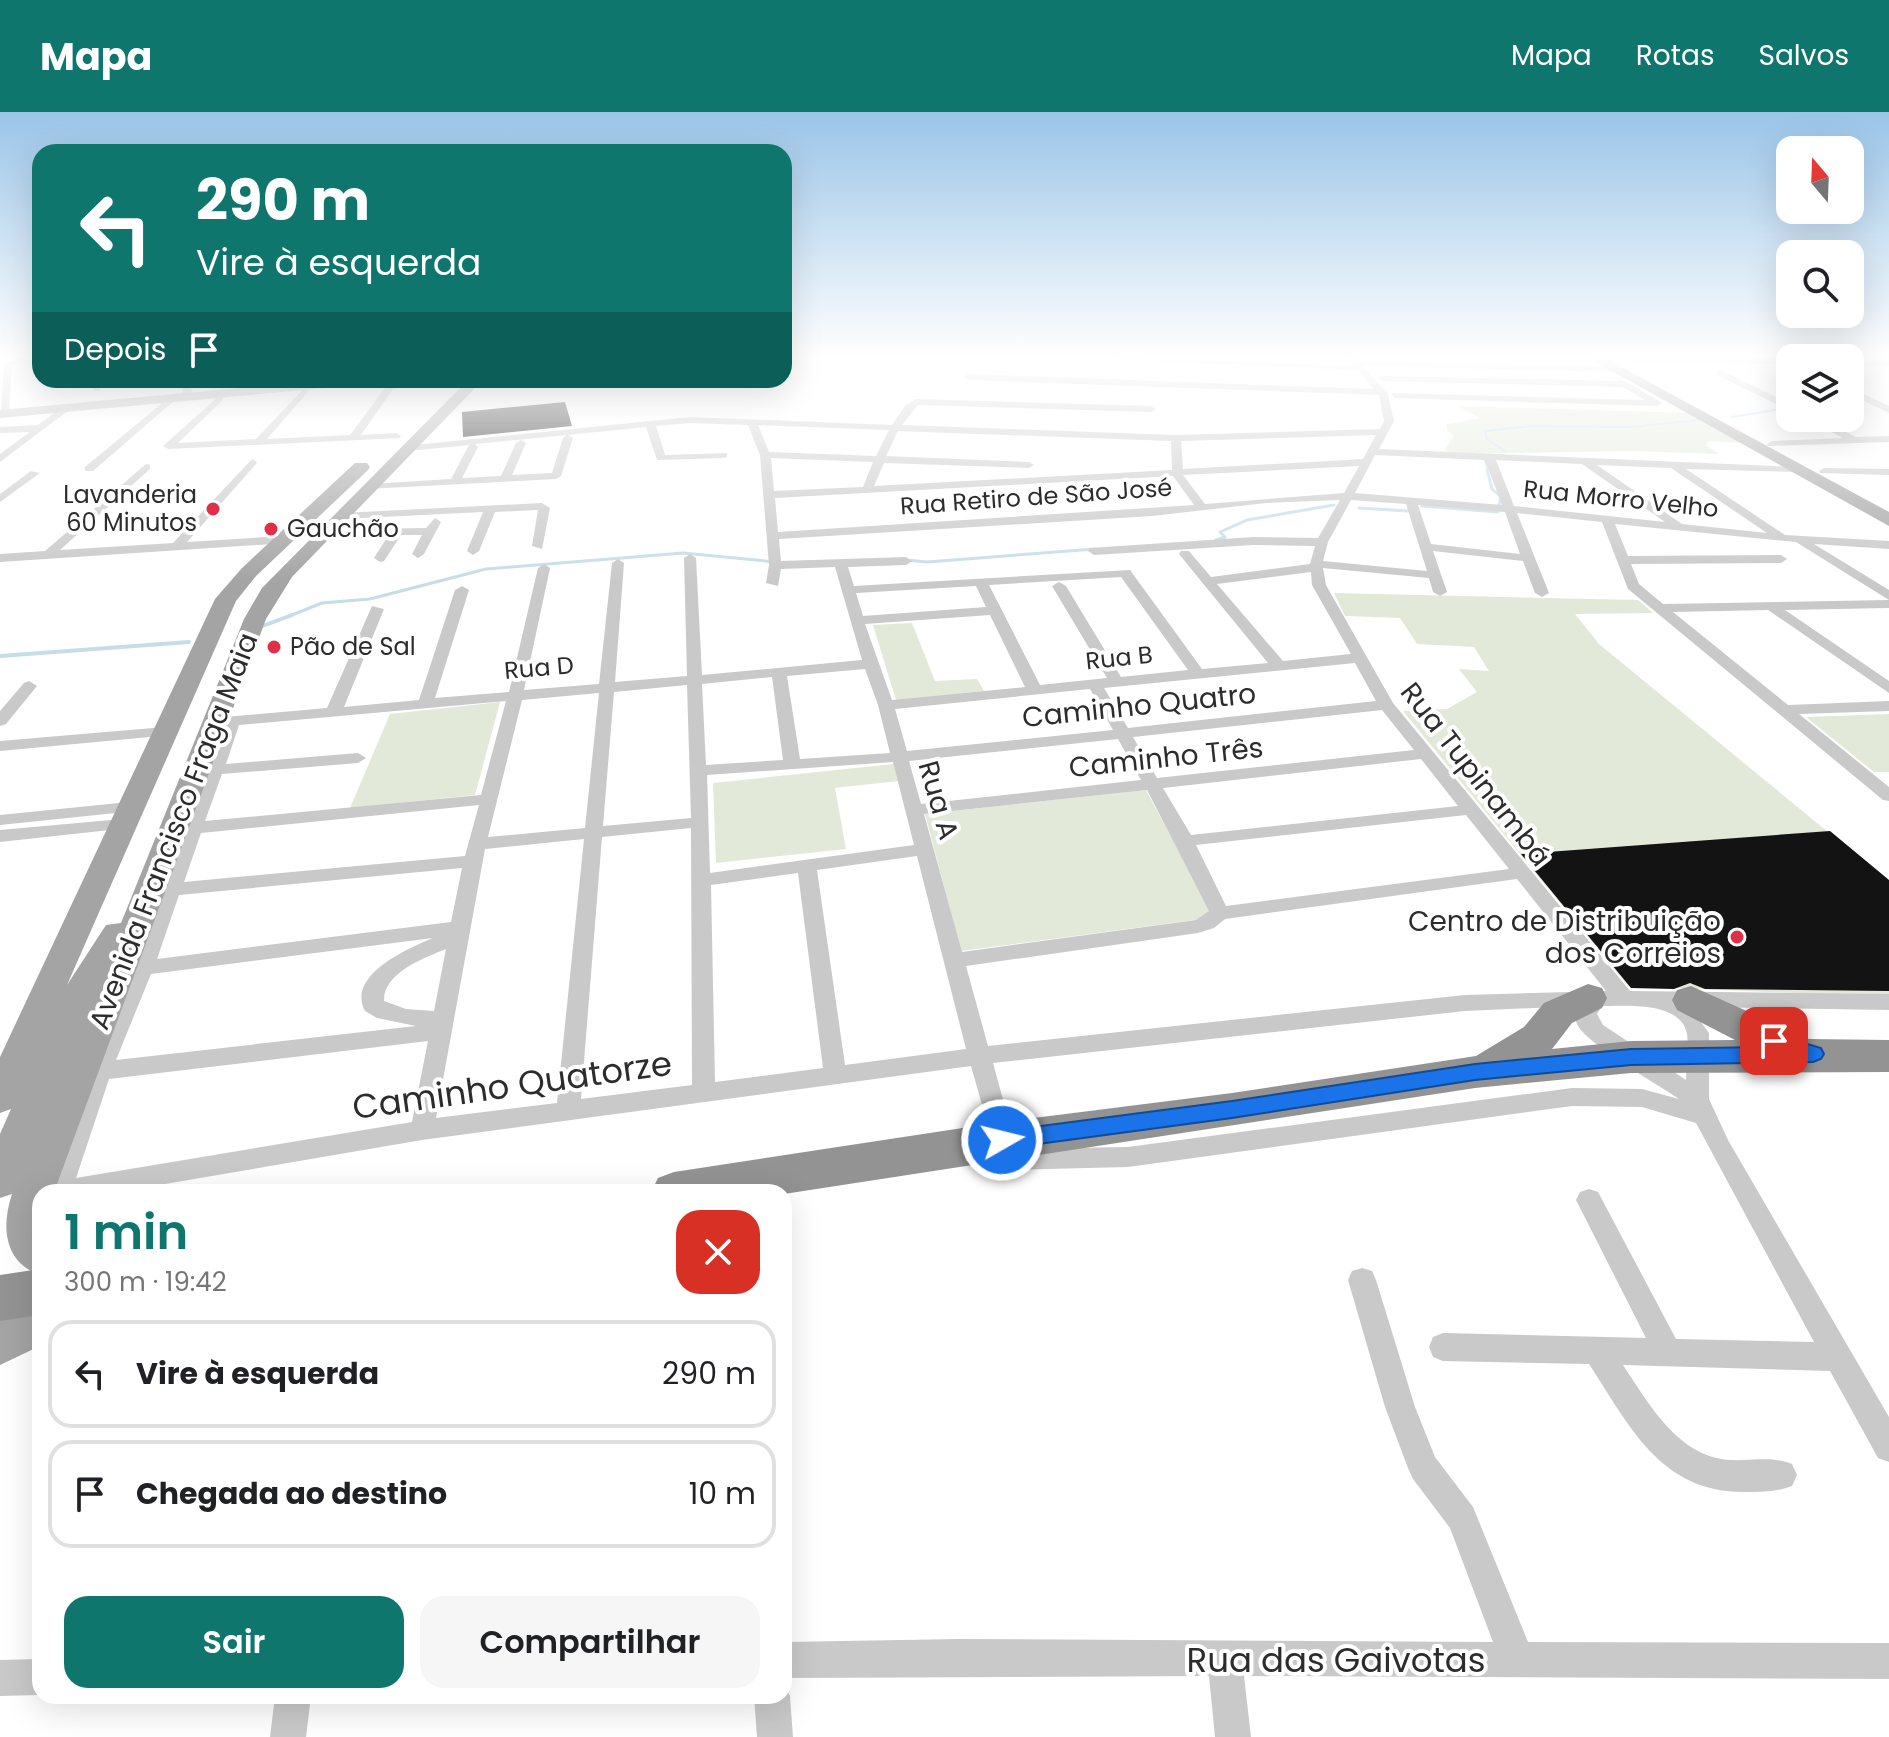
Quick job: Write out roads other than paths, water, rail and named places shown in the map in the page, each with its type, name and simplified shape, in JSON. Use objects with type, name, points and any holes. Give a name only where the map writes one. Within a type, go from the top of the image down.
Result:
[{"type":"highway","points":[[1475,1072],[1538,1038],[1558,1013],[1603,998]]},
{"type":"highway","points":[[1673,1000],[1813,1054]]},
{"type":"highway","points":[[1757,1002],[1774,1041]]},
{"type":"highway","points":[[724,1184],[1002,1140],[1232,1110],[1475,1072],[1631,1057],[1889,1056]]},
{"type":"highway","points":[[0,1298],[32,1293]]},
{"type":"main road","name":"Avenida Francisco Fraga Maia","points":[[36,1184],[166,876],[223,722],[255,619],[272,588],[370,487],[412,432]]},
{"type":"main road","points":[[1724,432],[1889,520]]},
{"type":"main road","points":[[1748,432],[1889,506]]},
{"type":"main road","name":"Avenida Francisco Fraga Maia","points":[[0,1098],[226,599],[282,540],[402,442]]},
{"type":"main road","points":[[34,1184],[107,863]]},
{"type":"main road","points":[[74,1005],[166,876]]},
{"type":"main road","name":"Avenida Francisco Fraga Maia","points":[[31,1197],[25,1225],[27,1243],[32,1248]]},
{"type":"main road","points":[[0,1343],[32,1327]]},
{"type":"street","points":[[0,459],[37,432]]},
{"type":"street","points":[[89,469],[134,432]]},
{"type":"street","points":[[181,432],[168,443],[170,447],[353,438],[402,442],[535,432]]},
{"type":"street","points":[[258,443],[268,432]]},
{"type":"street","points":[[353,438],[358,432]]},
{"type":"street","points":[[653,432],[661,458],[724,460],[718,441]]},
{"type":"street","points":[[755,432],[765,455],[774,536],[773,583]]},
{"type":"street","points":[[867,489],[895,432]]},
{"type":"street","points":[[927,432],[1032,449]]},
{"type":"street","points":[[1027,480],[1036,432]]},
{"type":"street","points":[[765,455],[881,460],[1176,438],[1385,432]]},
{"type":"street","points":[[1316,566],[1322,542],[1385,432]]},
{"type":"street","points":[[1839,432],[1855,440]]},
{"type":"street","points":[[370,487],[531,478],[529,488],[553,486],[568,438]]},
{"type":"street","points":[[1176,438],[1180,480],[1202,507]]},
{"type":"street","points":[[1772,444],[1889,439]]},
{"type":"street","points":[[505,479],[521,443]]},
{"type":"street","points":[[455,482],[473,447]]},
{"type":"street","points":[[0,449],[14,448]]},
{"type":"street","points":[[769,495],[1178,472],[1370,457],[1489,457],[1796,470]]},
{"type":"street","points":[[1489,457],[1542,593]]},
{"type":"street","points":[[1585,461],[1680,528]]},
{"type":"street","points":[[176,547],[252,462]]},
{"type":"street","points":[[1674,465],[1783,538]]},
{"type":"street","points":[[48,555],[146,467]]},
{"type":"street","points":[[1824,471],[1889,472]]},
{"type":"street","points":[[0,499],[35,473]]},
{"type":"street","name":"Rua Morro Velho","points":[[1349,496],[1509,509],[1800,540],[1889,545]]},
{"type":"street","name":"Rua Retiro de São José","points":[[774,536],[1152,513],[1349,496]]},
{"type":"street","points":[[1411,501],[1440,592]]},
{"type":"street","points":[[436,521],[365,528],[397,532],[490,509],[544,506],[538,546]]},
{"type":"street","points":[[473,551],[490,509]]},
{"type":"street","points":[[342,516],[436,521]]},
{"type":"street","points":[[1607,519],[1633,586],[1889,796]]},
{"type":"street","points":[[418,554],[436,521]]},
{"type":"street","points":[[380,558],[397,532]]},
{"type":"street","points":[[0,558],[282,540]]},
{"type":"street","points":[[1800,540],[1889,596]]},
{"type":"street","points":[[1094,551],[1253,541],[1322,542]]},
{"type":"street","points":[[1427,547],[1527,558]]},
{"type":"street","points":[[1185,554],[1279,666]]},
{"type":"street","points":[[690,558],[700,822],[704,1093]]},
{"type":"street","points":[[1623,560],[1781,559]]},
{"type":"street","points":[[775,562],[906,561]]},
{"type":"street","name":"Rua A","points":[[840,562],[870,664],[886,705],[1002,1140]]},
{"type":"street","points":[[568,1111],[618,563]]},
{"type":"street","points":[[1206,581],[1316,566],[1433,575]]},
{"type":"street","name":"Rua Tupinambá","points":[[1316,566],[1319,585],[1386,705],[1521,873],[1603,998]]},
{"type":"street","points":[[422,1130],[475,853],[516,694],[544,568]]},
{"type":"street","points":[[848,590],[1125,573],[1198,674]]},
{"type":"street","points":[[981,582],[1035,691]]},
{"type":"street","points":[[1059,586],[1117,683]]},
{"type":"street","points":[[426,703],[462,590]]},
{"type":"street","points":[[1658,608],[1889,604]]},
{"type":"street","points":[[1772,607],[1889,688]]},
{"type":"street","points":[[334,711],[377,609]]},
{"type":"street","points":[[857,621],[996,610]]},
{"type":"street","name":"Rua B","points":[[886,705],[1358,658]]},
{"type":"street","name":"Rua D","points":[[223,722],[870,664]]},
{"type":"street","points":[[779,671],[792,764]]},
{"type":"street","points":[[1095,685],[1185,841],[1220,913]]},
{"type":"street","points":[[0,721],[29,686]]},
{"type":"street","name":"Caminho Quatro","points":[[697,771],[898,756],[1386,705]]},
{"type":"street","points":[[1786,710],[1889,706]]},
{"type":"street","points":[[38,1184],[100,1071],[143,968],[166,876],[193,828],[215,770],[223,722]]},
{"type":"street","points":[[0,746],[165,732]]},
{"type":"street","name":"Caminho Três","points":[[914,810],[1423,754]]},
{"type":"street","points":[[215,770],[358,758]]},
{"type":"street","points":[[1869,780],[1889,779]]},
{"type":"street","points":[[193,828],[489,799]]},
{"type":"street","points":[[1185,841],[1468,810]]},
{"type":"street","points":[[0,820],[126,816]]},
{"type":"street","points":[[0,836],[126,816]]},
{"type":"street","points":[[166,876],[475,853],[594,833],[700,822]]},
{"type":"street","points":[[701,880],[925,849]]},
{"type":"street","points":[[807,866],[835,1075]]},
{"type":"street","points":[[954,960],[1198,926],[1220,913],[1521,873]]},
{"type":"street","points":[[143,968],[460,932]]},
{"type":"street","points":[[443,1026],[385,1012],[373,1005],[370,996],[374,985],[387,972],[460,932]]},
{"type":"street","points":[[1603,998],[1586,1013],[1587,1022],[1701,1108]]},
{"type":"street","name":"Caminho Quatorze","points":[[107,1184],[422,1130],[980,1056],[1465,1003],[1603,998],[1889,1002]]},
{"type":"street","points":[[1673,1000],[1673,1006],[1694,1025],[1698,1033],[1696,1055],[1701,1108],[1718,1145],[1889,1447]]},
{"type":"street","points":[[100,1071],[443,1026]]},
{"type":"street","points":[[0,1043],[27,1040]]},
{"type":"street","points":[[937,1150],[1010,1160],[1128,1157],[1572,1097],[1642,1098],[1701,1108]]},
{"type":"street","points":[[1589,1200],[1669,1354]]},
{"type":"street","points":[[1362,1280],[1400,1407],[1424,1468],[1462,1518],[1518,1661]]},
{"type":"street","points":[[1443,1347],[1839,1357]]},
{"type":"street","points":[[1597,1352],[1643,1418],[1688,1465],[1703,1472],[1781,1475]]},
{"type":"street","name":"Rua das Gaivotas","points":[[792,1660],[960,1657],[1889,1661]]},
{"type":"street","points":[[1225,1660],[1233,1737]]},
{"type":"street","points":[[0,1678],[32,1677]]},
{"type":"street","points":[[288,1737],[292,1704]]},
{"type":"street","points":[[773,1704],[775,1737]]},
{"type":"waterway","points":[[1485,432],[1487,439],[1505,451]]},
{"type":"waterway","points":[[1485,460],[1488,471]]},
{"type":"waterway","points":[[1487,469],[1492,489],[1501,497],[1499,505]]},
{"type":"waterway","points":[[1216,540],[1225,537],[1220,532],[1247,520],[1334,505]]},
{"type":"waterway","points":[[1422,506],[1498,512]]},
{"type":"waterway","points":[[1359,508],[1408,511]]},
{"type":"waterway","points":[[906,560],[927,562],[1095,549]]},
{"type":"waterway","points":[[292,615],[322,603],[370,599],[486,569],[683,553],[776,562]]},
{"type":"waterway","points":[[260,627],[292,615]]},
{"type":"waterway","points":[[287,617],[292,615]]},
{"type":"waterway","points":[[0,656],[189,642]]},
{"type":"place","name":"Lavanderia 60 Minutos","points":[[213,509]]},
{"type":"place","name":"Gauchão","points":[[271,529]]},
{"type":"place","name":"Pão de Sal","points":[[274,647]]},
{"type":"place","name":"Centro de Distribuição dos Correios","points":[[1737,937]]}]
